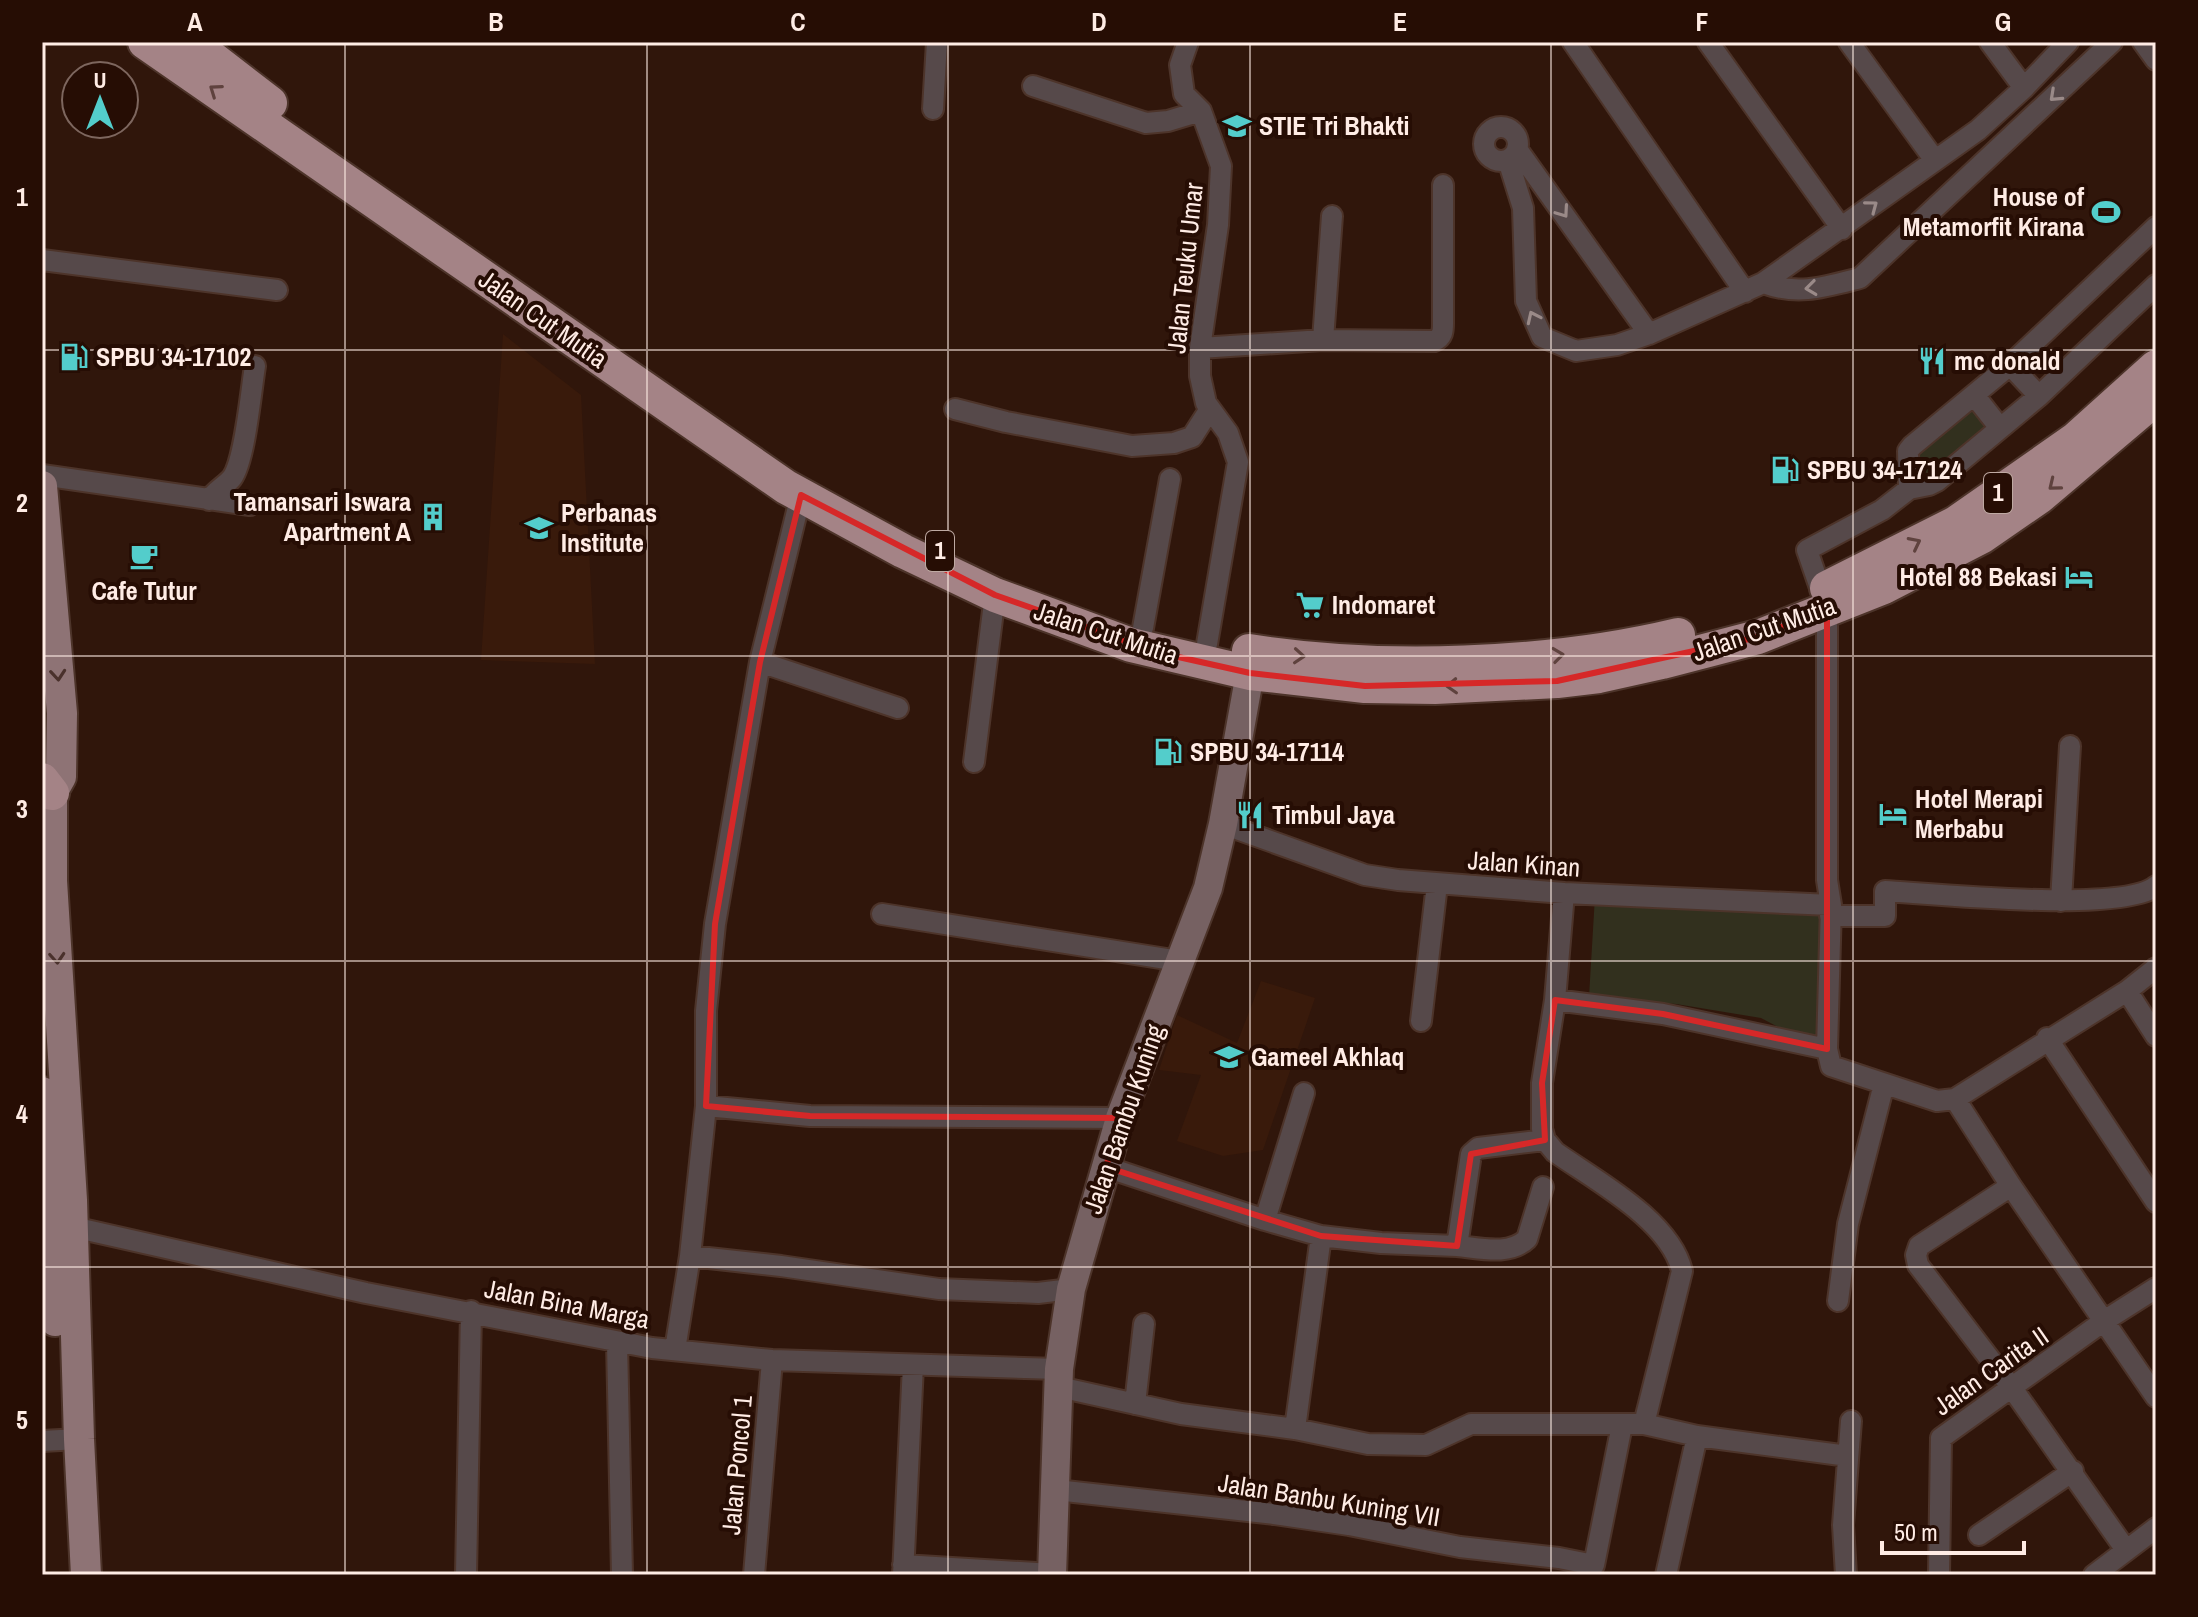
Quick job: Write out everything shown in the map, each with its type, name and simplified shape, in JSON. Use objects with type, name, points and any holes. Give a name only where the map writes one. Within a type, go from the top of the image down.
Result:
[{"type":"highway","name":"Jalan Cut Mutia","points":[[145,42],[801,495],[903,551],[995,595],[1131,645],[1250,673],[1365,686],[1435,687],[1557,681],[1650,665],[1745,640],[1824,600],[1956,523],[2076,439],[2156,367]]},
{"type":"highway","name":"Jalan Cut Mutia","points":[[191,42],[309,133],[831,494],[962,561],[1143,628],[1207,644],[1268,654],[1388,662],[1538,657],[1653,641],[1884,587],[1981,537],[2039,497],[2156,398]]},
{"type":"main road","points":[[42,486],[62,713],[61,777],[47,787],[62,1227],[60,1440],[66,1575]]},
{"type":"main road","points":[[42,1092],[62,1227]]},
{"type":"main road","points":[[60,1440],[86,1575]]},
{"type":"street","points":[[933,109],[937,42]]},
{"type":"street","name":"Jalan Teuku Umar","points":[[1188,42],[1180,65],[1184,94],[1201,111],[1221,166],[1218,225],[1200,348],[1200,376],[1206,403],[1228,433],[1238,462],[1207,644]]},
{"type":"street","points":[[1573,42],[1754,288],[1785,291],[1818,288],[1860,278],[2112,42]]},
{"type":"street","points":[[1708,42],[1842,229]]},
{"type":"street","points":[[1849,42],[1934,159]]},
{"type":"street","points":[[1990,42],[2024,88]]},
{"type":"street","points":[[1649,334],[1512,154],[1523,208],[1526,301],[1542,337],[1576,351],[1617,345],[1649,334],[1754,288],[1842,229],[1934,159],[1978,130],[2068,42]]},
{"type":"street","points":[[2143,42],[2156,60]]},
{"type":"street","points":[[1033,86],[1146,123],[1168,121],[1201,111]]},
{"type":"street","points":[[1978,130],[1997,151]]},
{"type":"street","points":[[1200,348],[1323,340],[1439,339],[1443,320],[1443,185]]},
{"type":"street","points":[[1323,340],[1332,216]]},
{"type":"street","points":[[1909,489],[1908,451],[2010,365],[2156,227]]},
{"type":"street","points":[[42,260],[277,290]]},
{"type":"street","points":[[2156,285],[2039,396],[1937,481],[1909,489],[1882,510],[1807,550],[1824,600],[1827,880],[1831,910],[1827,1049],[1831,1066],[1937,1101],[1955,1099],[2050,1042],[2156,968]]},
{"type":"street","points":[[2010,365],[2039,396]]},
{"type":"street","points":[[209,500],[217,488],[231,479],[239,461],[255,366]]},
{"type":"street","points":[[1974,395],[2000,428]]},
{"type":"street","points":[[955,409],[1132,446],[1174,443],[1192,437],[1210,409]]},
{"type":"street","points":[[42,475],[250,505]]},
{"type":"street","points":[[1143,628],[1170,479]]},
{"type":"street","points":[[675,1350],[690,1256],[706,1106],[706,1011],[715,924],[760,662],[801,495]]},
{"type":"street","points":[[974,762],[995,595]]},
{"type":"street","points":[[760,662],[898,708]]},
{"type":"street","name":"Jalan Bambu Kuning","points":[[1052,1574],[1059,1378],[1071,1289],[1120,1118],[1208,888],[1223,824],[1250,673]]},
{"type":"street","points":[[2070,746],[2061,901],[2131,897],[2156,886]]},
{"type":"street","name":"Jalan Kinan","points":[[1223,824],[1365,875],[1437,884],[1885,916],[1885,891],[2061,901]]},
{"type":"street","points":[[1421,1021],[1437,884]]},
{"type":"street","points":[[1564,893],[1555,1000],[1542,1083],[1542,1129],[1545,1140],[1555,1152],[1647,1217],[1678,1255],[1682,1271],[1644,1424]]},
{"type":"street","points":[[882,914],[1179,961]]},
{"type":"street","points":[[2127,991],[2156,1036]]},
{"type":"street","points":[[1555,1000],[1663,1014],[1827,1049]]},
{"type":"street","points":[[2050,1042],[2156,1202]]},
{"type":"street","points":[[1838,1301],[1848,1224],[1884,1084]]},
{"type":"street","points":[[1265,1220],[1304,1093]]},
{"type":"street","points":[[1955,1099],[2156,1397]]},
{"type":"street","points":[[706,1106],[810,1116],[1120,1118]]},
{"type":"street","points":[[1457,1246],[1471,1154],[1478,1148],[1545,1140]]},
{"type":"street","points":[[1106,1167],[1321,1236],[1381,1243],[1500,1249],[1521,1245],[1527,1239],[1543,1187]]},
{"type":"street","points":[[2011,1186],[1919,1246],[1916,1255],[1918,1265],[2073,1471],[2126,1550]]},
{"type":"street","name":"Jalan Bina Marga","points":[[62,1227],[366,1293],[471,1311],[617,1342],[772,1360],[913,1365],[1059,1378],[1135,1404],[1181,1414],[1295,1429],[1368,1444],[1426,1445],[1471,1424],[1644,1424],[1697,1436],[1848,1456]]},
{"type":"street","points":[[1295,1429],[1321,1236]]},
{"type":"street","points":[[690,1256],[939,1289],[1038,1293],[1071,1289]]},
{"type":"street","name":"Jalan Carita II","points":[[1939,1575],[1941,1438],[2104,1321],[2156,1288]]},
{"type":"street","points":[[466,1575],[471,1311]]},
{"type":"street","points":[[1135,1404],[1144,1324]]},
{"type":"street","points":[[617,1342],[622,1575]]},
{"type":"street","name":"Jalan Poncol 1","points":[[754,1575],[772,1360]]},
{"type":"street","points":[[913,1365],[903,1570],[1052,1574]]},
{"type":"street","points":[[1846,1575],[1843,1525],[1851,1421]]},
{"type":"street","name":"Jalan Banbu Kuning VII","points":[[1056,1490],[1274,1514],[1349,1525],[1558,1566],[1594,1565],[1622,1425]]},
{"type":"street","points":[[1666,1575],[1697,1436]]},
{"type":"street","points":[[1979,1535],[2073,1471]]},
{"type":"street","points":[[2094,1575],[2156,1528]]},
{"type":"highlighted area","points":[[801,495],[995,595],[1156,652],[1250,673],[1365,686],[1557,681],[1758,637],[1827,608],[1827,1049],[1663,1014],[1555,1000],[1542,1083],[1545,1140],[1471,1154],[1457,1246],[1321,1236],[1106,1167],[1120,1118],[810,1116],[706,1106],[715,924],[760,662]]},
{"type":"shaded area","name":"Perbanas Institute","points":[[503,334],[581,395],[595,664],[481,660]]},
{"type":"shaded area","points":[[1974,395],[2000,428],[1909,489],[1911,442]]},
{"type":"shaded area","points":[[1595,896],[1827,908],[1818,1048],[1761,1018],[1676,1004],[1589,997]]},
{"type":"shaded area","name":"Gameel Akhlaq","points":[[1261,981],[1315,998],[1263,1150],[1223,1156],[1177,1141],[1201,1075],[1159,1070],[1177,1015],[1237,1043]]},
{"type":"place","name":"STIE Tri Bhakti","points":[[1237,126]]},
{"type":"place","name":"House of Metamorfit Kirana","points":[[2106,212]]},
{"type":"place","name":"SPBU 34-17102","points":[[74,357]]},
{"type":"place","name":"mc donald","points":[[1932,361]]},
{"type":"place","name":"SPBU 34-17124","points":[[1785,470]]},
{"type":"place","name":"Tamansari Iswara Apartment A","points":[[433,517]]},
{"type":"place","name":"Perbanas Institute","points":[[539,528]]},
{"type":"place","name":"Cafe Tutur","points":[[144,556]]},
{"type":"place","name":"Hotel 88 Bekasi","points":[[2079,577]]},
{"type":"place","name":"Indomaret","points":[[1310,605]]},
{"type":"place","name":"SPBU 34-17114","points":[[1168,752]]},
{"type":"place","name":"Hotel Merapi Merbabu","points":[[1893,814]]},
{"type":"place","name":"Timbul Jaya","points":[[1250,815]]},
{"type":"place","name":"Gameel Akhlaq","points":[[1229,1057]]}]
